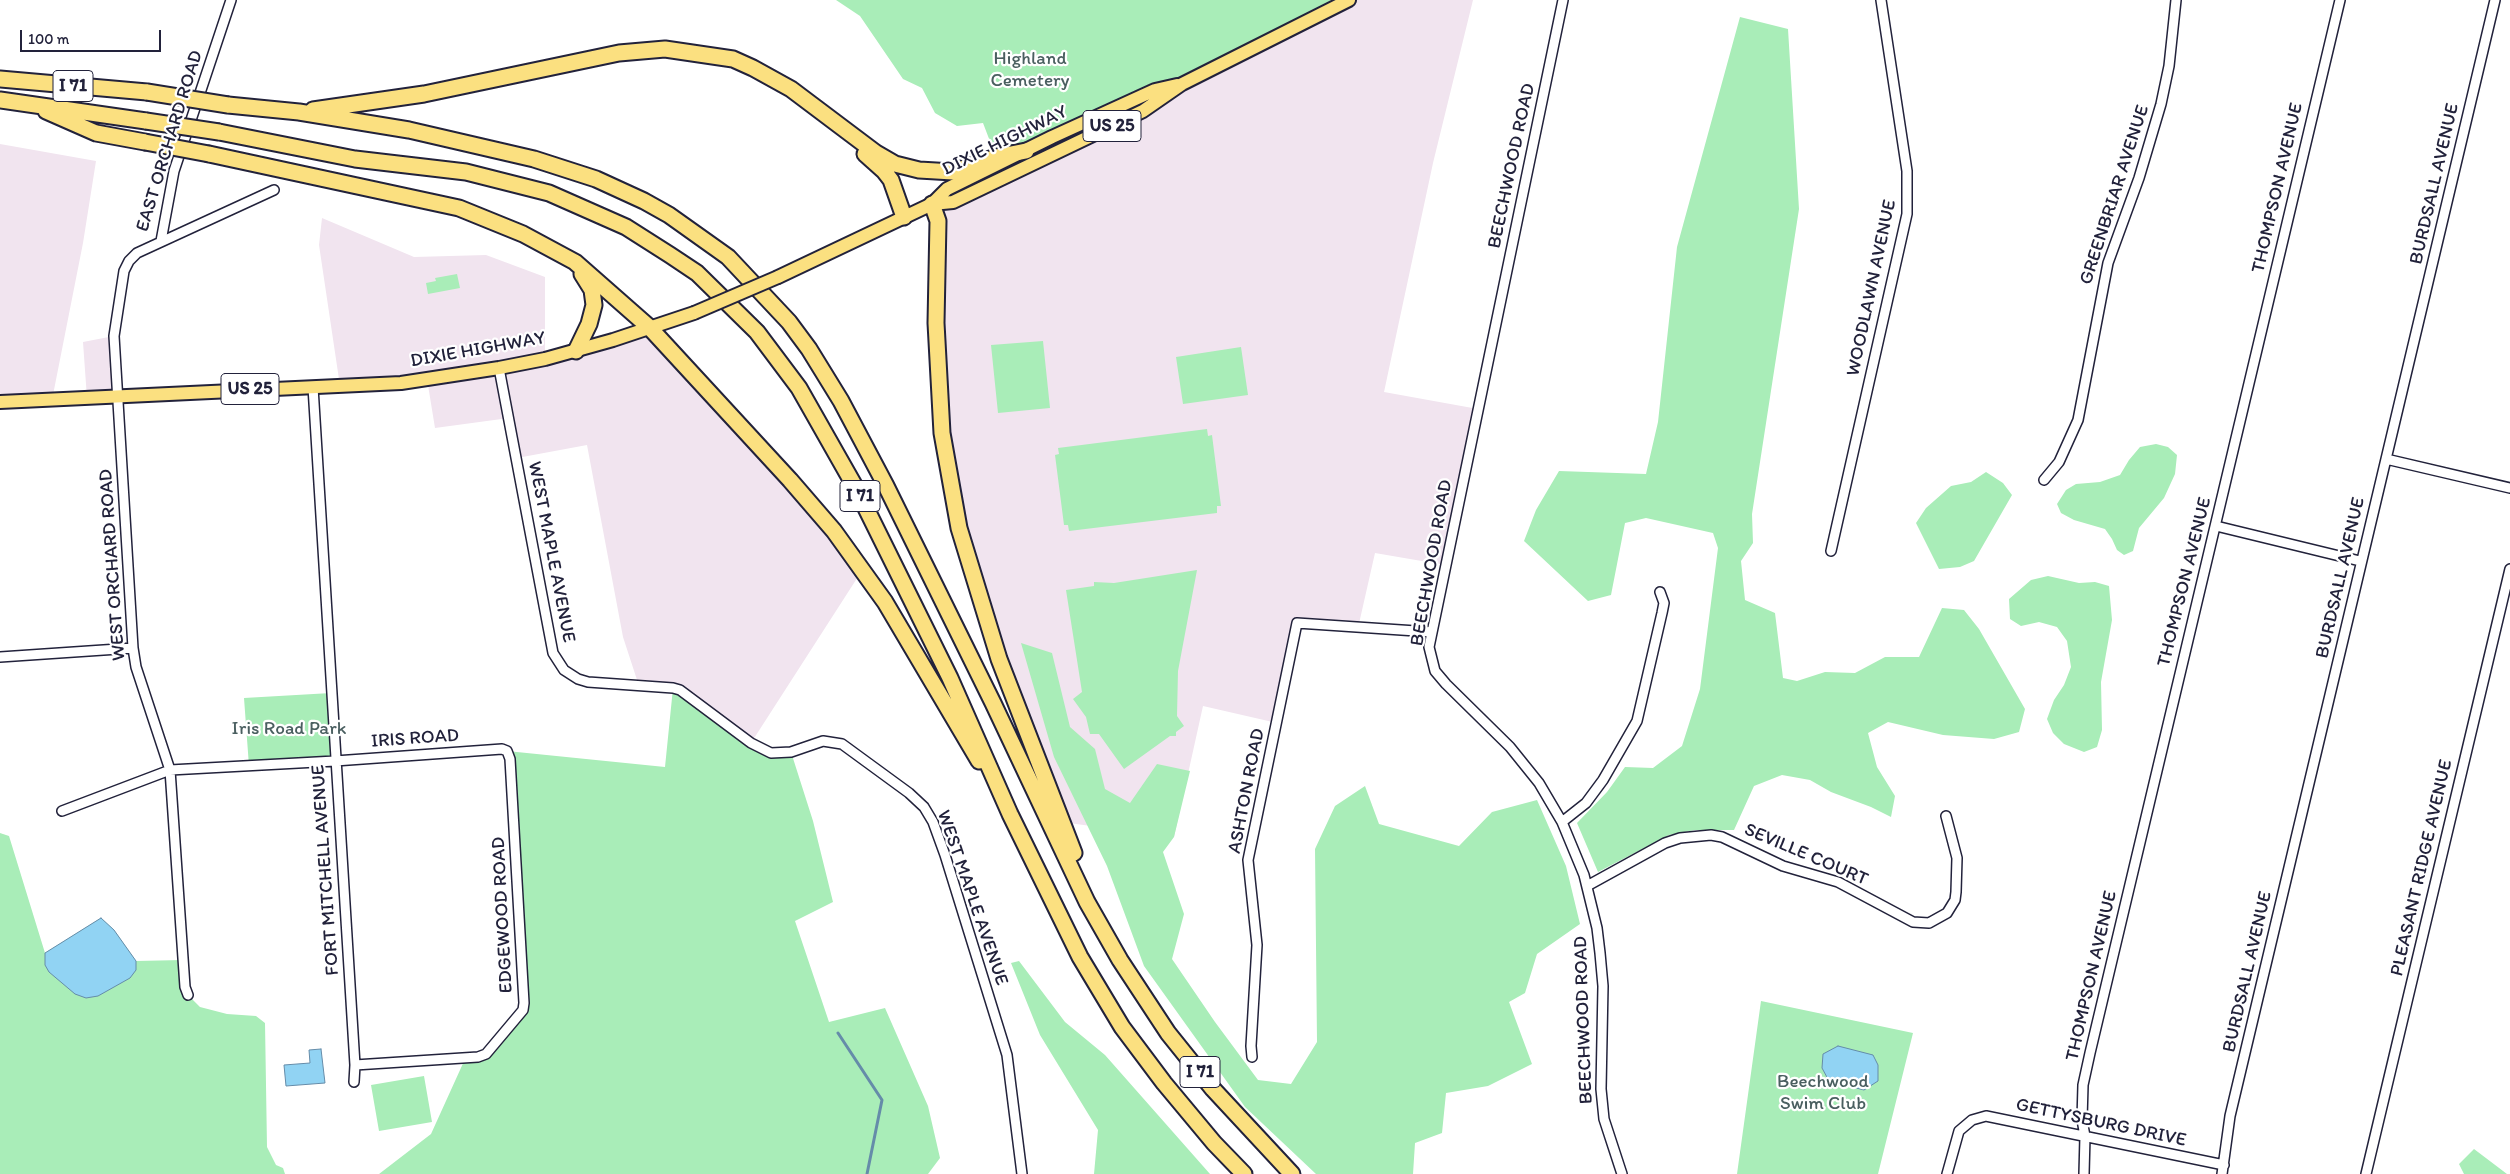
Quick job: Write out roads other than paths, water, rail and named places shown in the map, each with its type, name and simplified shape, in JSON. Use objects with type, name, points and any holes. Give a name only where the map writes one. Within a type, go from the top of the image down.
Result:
[{"type":"highway","points":[[299,112],[424,94],[619,53],[665,49],[708,54],[733,59],[746,65],[791,89],[835,123],[895,164],[919,170],[953,172],[996,157],[1026,151]]},
{"type":"highway","name":"I 71","points":[[0,79],[147,92],[228,106],[299,112],[409,130],[534,159],[596,179],[644,201],[698,235],[728,257],[774,303],[809,349],[841,401],[886,486],[993,702],[1087,902],[1120,960],[1168,1033],[1213,1089],[1292,1174]]},
{"type":"highway","name":"I 71","points":[[0,100],[219,132],[355,159],[466,172],[549,193],[626,227],[697,273],[757,332],[798,388],[830,441],[863,501],[950,678],[1010,814],[1080,957],[1122,1026],[1214,1143],[1244,1174]]},
{"type":"highway","points":[[30,104],[96,133],[209,154],[459,208],[523,234],[575,262],[650,328],[790,480],[834,531],[863,569],[884,602],[1010,814]]},
{"type":"highway","points":[[835,123],[888,175],[897,192],[904,217]]},
{"type":"highway","points":[[932,204],[938,221],[936,323],[942,424],[959,528],[998,658],[1061,822],[1120,960]]},
{"type":"highway","points":[[575,262],[592,290],[594,305],[589,324],[576,350]]},
{"type":"main road","name":"DIXIE HIGHWAY","points":[[0,402],[401,383],[499,368],[576,350],[650,328],[694,313],[778,277],[932,204],[953,202],[1143,111],[1182,84],[1349,0]]},
{"type":"main road","name":"DIXIE HIGHWAY","points":[[932,204],[947,189],[1026,151],[1155,90],[1182,84]]},
{"type":"street","name":"EAST ORCHARD ROAD","points":[[117,396],[114,336],[124,272],[129,261],[137,253],[161,241],[174,171],[231,0]]},
{"type":"street","name":"BEECHWOOD ROAD","points":[[1563,0],[1431,632],[1430,656],[1435,671],[1525,765],[1562,822],[1587,886],[1597,928],[1603,986],[1600,1088],[1604,1119],[1622,1174]]},
{"type":"street","name":"WOODLAWN AVENUE","points":[[1830,551],[1907,214],[1908,171],[1882,0]]},
{"type":"street","name":"GREENBRIAR AVENUE","points":[[2044,480],[2059,462],[2078,420],[2108,263],[2139,178],[2161,104],[2169,66],[2176,0]]},
{"type":"street","name":"THOMPSON AVENUE","points":[[2084,1174],[2085,1136],[2082,1120],[2087,1069],[2340,0]]},
{"type":"street","name":"BURDSALL AVENUE","points":[[2223,1169],[2230,1116],[2360,561],[2495,0]]},
{"type":"street","points":[[161,241],[262,198],[274,190]]},
{"type":"street","name":"WEST MAPLE AVENUE","points":[[499,368],[553,653],[564,670],[578,679],[588,682],[680,690],[751,743],[771,753],[791,752],[823,741],[842,744],[909,793],[924,807],[933,822],[1007,1055],[1022,1174]]},
{"type":"street","name":"FORT MITCHELL AVENUE","points":[[313,386],[355,1065],[354,1082]]},
{"type":"street","name":"WEST ORCHARD ROAD","points":[[117,396],[132,648],[136,667],[170,770],[185,987],[188,995]]},
{"type":"street","points":[[2386,459],[2510,488]]},
{"type":"street","points":[[2216,526],[2360,561]]},
{"type":"street","name":"PLEASANT RIDGE AVENUE","points":[[2366,1174],[2510,569]]},
{"type":"street","points":[[1562,822],[1586,803],[1603,780],[1638,721],[1664,603],[1660,592]]},
{"type":"street","name":"ASHTON ROAD","points":[[1252,1057],[1257,945],[1248,860],[1297,623],[1431,632]]},
{"type":"street","points":[[0,657],[132,648]]},
{"type":"street","name":"IRIS ROAD","points":[[62,811],[170,770],[507,750]]},
{"type":"street","name":"EDGEWOOD ROAD","points":[[355,1065],[478,1057],[486,1054],[522,1010],[524,1003],[510,759],[507,750]]},
{"type":"street","name":"SEVILLE COURT","points":[[1587,886],[1665,843],[1680,838],[1711,835],[1722,837],[1783,866],[1838,882],[1913,922],[1928,922],[1947,913],[1955,900],[1957,858],[1946,816]]},
{"type":"street","name":"GETTYSBURG DRIVE","points":[[1947,1174],[1959,1131],[1972,1120],[1986,1116],[2085,1136],[2223,1169]]},
{"type":"water","points":[[101,918],[114,930],[136,961],[136,970],[130,978],[98,996],[86,998],[75,994],[49,972],[45,965],[45,953]]},
{"type":"water","points":[[1838,1046],[1873,1055],[1878,1065],[1878,1081],[1864,1090],[1829,1081],[1822,1068],[1823,1054]]},
{"type":"water","points":[[321,1049],[325,1083],[286,1086],[284,1065],[310,1063],[309,1050]]},
{"type":"waterway","points":[[838,1033],[882,1100],[867,1174]]},
{"type":"park label","name":"Highland Cemetery","points":[[1030,70]]},
{"type":"park label","name":"Iris Road Park","points":[[289,729]]},
{"type":"park label","name":"Beechwood Swim Club","points":[[1823,1093]]}]
